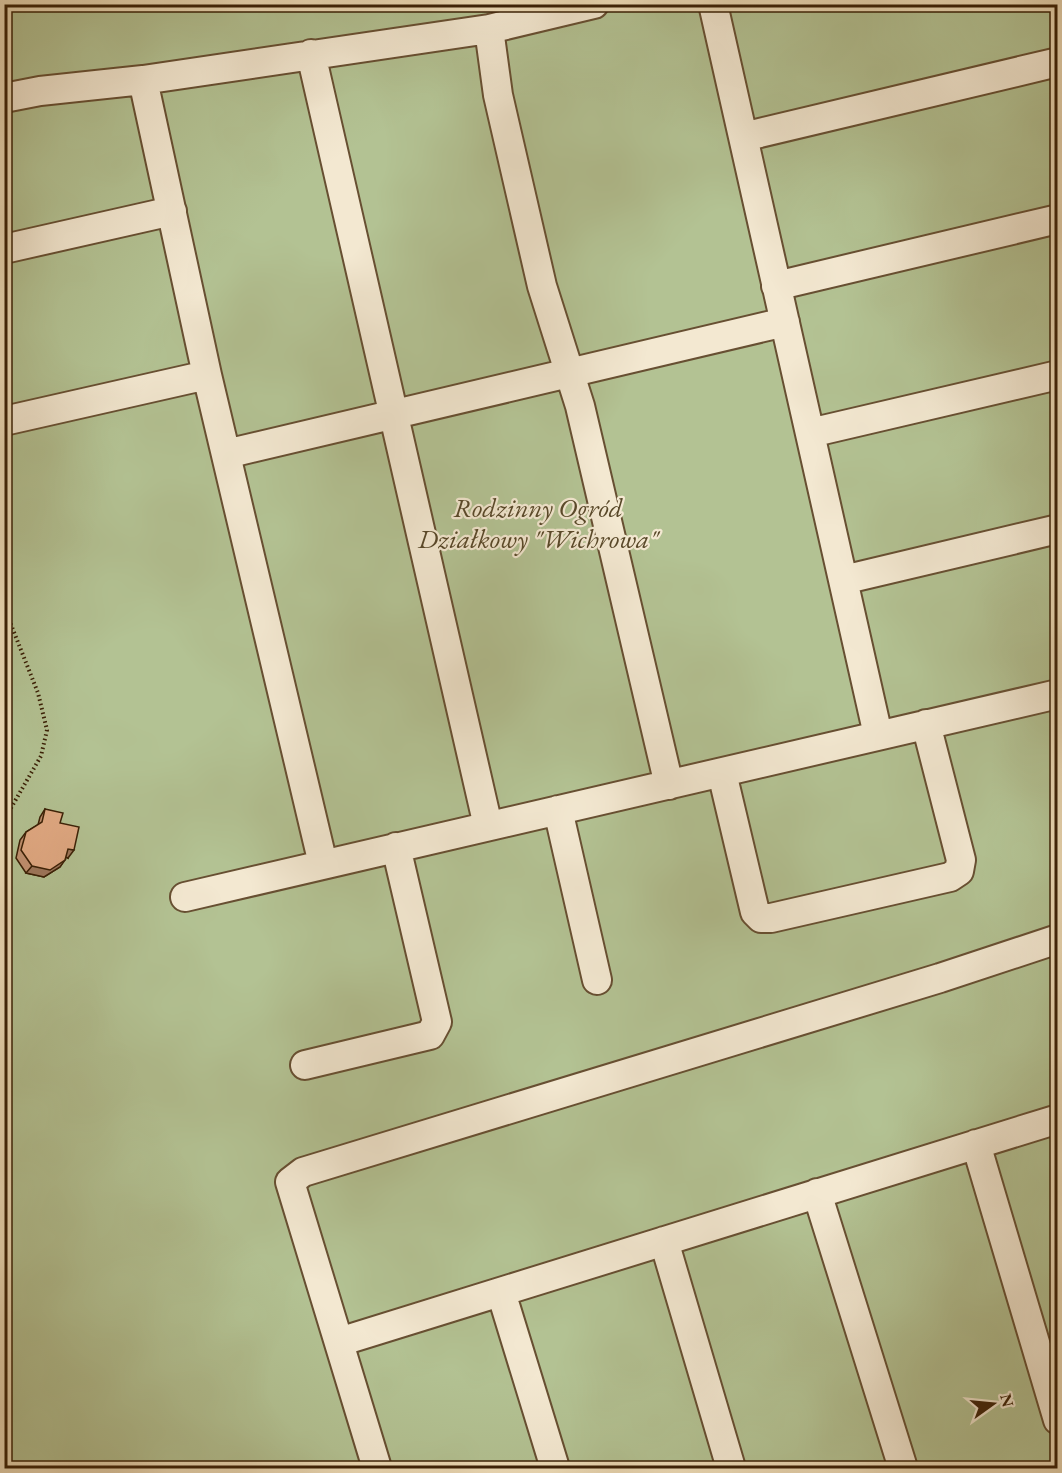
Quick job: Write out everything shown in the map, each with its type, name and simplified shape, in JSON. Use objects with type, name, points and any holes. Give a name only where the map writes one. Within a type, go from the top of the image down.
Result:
[{"type":"lane","points":[[4,98],[40,91],[143,80],[489,29],[550,9],[594,4]]},
{"type":"lane","points":[[713,4],[878,735]]},
{"type":"lane","points":[[489,29],[500,106],[542,286],[580,406],[669,785]]},
{"type":"lane","points":[[311,54],[488,826]]},
{"type":"lane","points":[[743,137],[1058,62]]},
{"type":"lane","points":[[143,80],[207,375],[323,864]]},
{"type":"lane","points":[[4,249],[172,212]]},
{"type":"lane","points":[[776,286],[1058,219]]},
{"type":"lane","points":[[226,454],[785,322]]},
{"type":"lane","points":[[4,421],[207,375]]},
{"type":"lane","points":[[810,433],[1058,375]]},
{"type":"lane","points":[[843,580],[1058,529]]},
{"type":"lane","points":[[185,897],[1058,694]]},
{"type":"lane","points":[[722,773],[755,912],[761,918],[771,918],[950,877],[959,871],[961,860],[926,724]]},
{"type":"lane","points":[[558,810],[597,980]]},
{"type":"lane","points":[[305,1065],[430,1035],[437,1022],[396,847]]},
{"type":"lane","points":[[377,1468],[290,1182],[303,1172],[940,978],[1058,939]]},
{"type":"lane","points":[[339,1342],[1058,1119]]},
{"type":"lane","points":[[976,1144],[1058,1420]]},
{"type":"lane","points":[[817,1193],[903,1468]]},
{"type":"lane","points":[[664,1241],[731,1468]]},
{"type":"lane","points":[[501,1292],[555,1468]]},
{"type":"path","points":[[4,607],[38,693],[47,730],[40,756],[4,820]]},
{"type":"green space","name":"Rodzinny Ogród Działkowy \"Wichrowa\"","points":[[5,5],[1057,5],[1057,1468],[5,1468]]},
{"type":"building","points":[[45,809],[63,813],[60,823],[79,827],[74,850],[68,849],[65,860],[50,870],[32,866],[21,850],[26,832],[42,822]]}]
